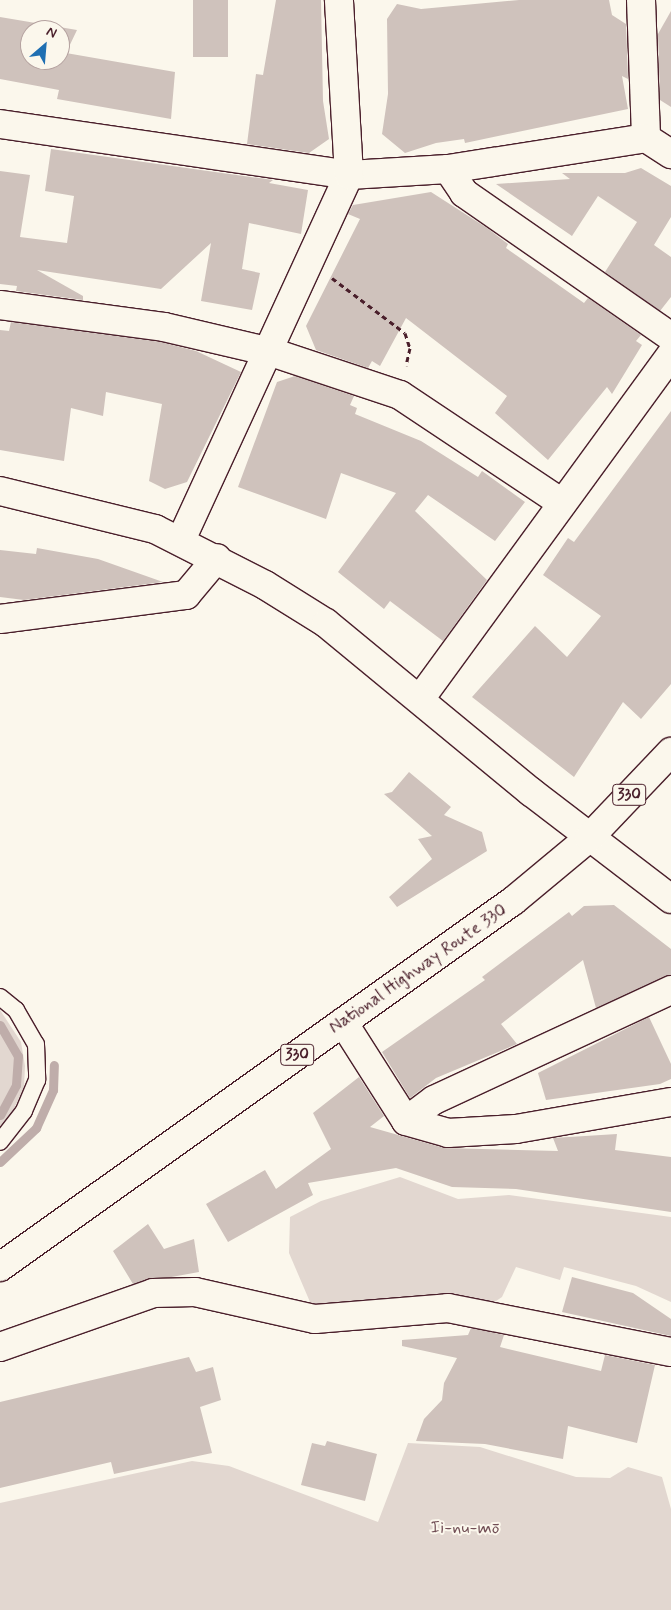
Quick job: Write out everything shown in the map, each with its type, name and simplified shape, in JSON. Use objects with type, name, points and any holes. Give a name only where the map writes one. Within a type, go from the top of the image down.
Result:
[{"type":"main road","points":[[181,540],[271,352],[309,261],[349,175],[339,0]]},
{"type":"main road","points":[[641,0],[646,138]]},
{"type":"main road","points":[[0,124],[349,175],[448,169],[646,138],[671,154]]},
{"type":"main road","points":[[420,699],[562,503],[669,336],[464,193],[448,169]]},
{"type":"main road","points":[[0,305],[164,327],[271,352],[400,395],[562,503]]},
{"type":"main road","points":[[0,491],[77,506],[181,540],[217,558],[326,623],[589,838],[671,899]]},
{"type":"main road","points":[[0,619],[186,595],[217,558]]},
{"type":"main road","name":"National Highway Route 330","points":[[1,1265],[513,902],[589,838],[671,752]]},
{"type":"main road","points":[[406,1121],[434,1100],[671,990]]},
{"type":"main road","points":[[343,1022],[406,1121],[448,1132],[516,1130],[671,1102]]},
{"type":"main road","points":[[0,1347],[153,1293],[196,1292],[315,1319],[448,1308],[671,1352]]},
{"type":"lane","points":[[0,997],[16,1010],[36,1044],[37,1080],[24,1111],[0,1142]]},
{"type":"path","points":[[309,261],[405,333],[410,348],[400,395]]},
{"type":"green space","points":[[0,1010],[21,1042],[25,1066],[24,1087],[13,1111],[0,1126]]},
{"type":"green space","points":[[400,1177],[458,1199],[509,1195],[671,1217],[671,1302],[636,1286],[564,1267],[560,1280],[516,1267],[502,1297],[487,1307],[313,1309],[289,1253],[290,1217],[321,1201]]},
{"type":"green space","name":"Ii-nu-mō","points":[[408,1443],[480,1447],[576,1477],[610,1478],[628,1467],[662,1477],[671,1509],[671,1610],[0,1610],[0,1503],[192,1461],[229,1466],[378,1522]]},
{"type":"building","points":[[193,0],[228,0],[228,57],[193,57]]},
{"type":"building","points":[[276,0],[321,0],[323,101],[329,139],[309,153],[247,144],[256,74],[263,75]]},
{"type":"building","points":[[519,0],[609,0],[612,15],[626,24],[628,79],[622,76],[628,109],[465,143],[464,139],[436,143],[405,153],[382,134],[388,94],[387,19],[397,4],[421,9]]},
{"type":"building","points":[[671,11],[671,107],[660,100],[658,34]]},
{"type":"building","points":[[0,17],[20,20],[20,70],[70,70],[70,54],[175,72],[171,119],[57,99],[59,90],[0,79]]},
{"type":"building","points":[[70,29],[77,30],[70,45]]},
{"type":"building","points":[[51,149],[273,180],[269,183],[308,190],[301,234],[249,223],[242,269],[260,273],[252,310],[201,301],[211,243],[161,289],[37,270],[83,296],[83,300],[16,291],[17,286],[0,284],[0,171],[30,175],[20,237],[67,243],[74,196],[45,191]]},
{"type":"building","points":[[641,168],[671,186],[671,217],[654,245],[671,257],[671,297],[660,311],[605,272],[637,222],[598,196],[572,236],[496,184],[570,179],[562,173],[625,173]]},
{"type":"building","points":[[431,192],[487,228],[508,244],[506,248],[584,303],[588,298],[641,335],[636,341],[642,345],[612,394],[607,387],[548,460],[495,413],[507,396],[406,318],[380,366],[372,361],[368,368],[316,350],[306,326],[360,219],[348,214],[353,205]]},
{"type":"building","points":[[11,322],[161,342],[196,351],[241,372],[187,482],[165,489],[149,481],[162,404],[106,392],[103,416],[71,408],[64,461],[0,450],[0,330],[9,331]]},
{"type":"building","points":[[295,376],[354,396],[350,405],[357,408],[355,414],[421,441],[478,477],[482,471],[525,502],[495,541],[428,495],[415,511],[487,580],[443,641],[390,601],[384,609],[338,572],[396,493],[341,473],[326,519],[238,487],[277,382]]},
{"type":"building","points":[[671,411],[671,684],[641,719],[623,702],[574,777],[472,697],[535,626],[567,657],[601,616],[543,575],[568,538],[574,542]]},
{"type":"building","points":[[37,548],[98,559],[163,582],[24,600],[0,597],[0,550],[36,554]]},
{"type":"building","points":[[409,772],[451,807],[444,815],[482,832],[487,851],[397,907],[389,897],[432,859],[418,839],[432,836],[384,794],[392,792]]},
{"type":"building","points":[[614,905],[671,949],[671,975],[596,1008],[583,960],[501,1024],[517,1044],[436,1078],[410,1098],[382,1052],[485,980],[482,977],[569,912],[572,916],[584,906]]},
{"type":"building","points":[[649,1017],[671,1064],[671,1079],[660,1084],[546,1100],[538,1073]]},
{"type":"building","points":[[359,1077],[384,1116],[370,1127],[444,1148],[558,1151],[553,1138],[617,1134],[615,1150],[671,1157],[671,1212],[516,1189],[452,1187],[396,1168],[308,1183],[313,1195],[228,1242],[206,1204],[265,1170],[276,1189],[331,1149],[313,1113]]},
{"type":"building","points":[[148,1224],[164,1249],[194,1239],[199,1272],[133,1284],[113,1251]]},
{"type":"building","points":[[572,1277],[633,1293],[671,1319],[671,1336],[562,1312]]},
{"type":"building","points":[[471,1328],[504,1335],[500,1347],[601,1371],[605,1355],[655,1365],[637,1443],[568,1426],[563,1459],[485,1444],[416,1441],[424,1419],[442,1400],[444,1383],[457,1358],[402,1346],[402,1340],[468,1335]]},
{"type":"building","points":[[189,1357],[196,1372],[213,1367],[221,1400],[200,1407],[212,1453],[114,1474],[111,1462],[0,1488],[0,1402]]},
{"type":"building","points":[[327,1441],[377,1454],[365,1501],[301,1485],[312,1443],[325,1446]]},
{"type":"waterway","points":[[0,1025],[18,1056],[16,1085],[0,1115]]},
{"type":"waterway","points":[[0,1162],[36,1128],[53,1090],[54,1065]]}]
